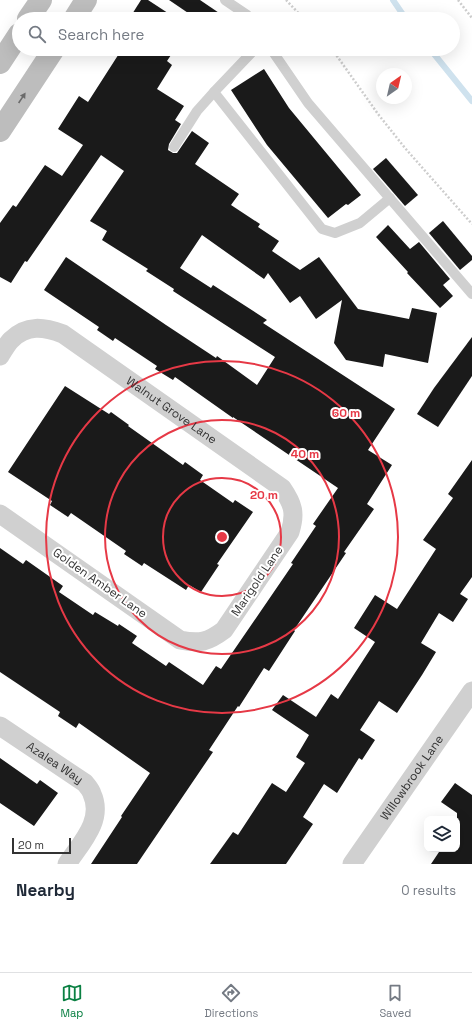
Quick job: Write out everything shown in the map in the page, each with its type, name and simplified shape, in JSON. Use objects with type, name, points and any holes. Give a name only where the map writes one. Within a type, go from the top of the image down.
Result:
[{"type":"main road","points":[[33,12],[41,0]]},
{"type":"main road","points":[[78,12],[86,0]]},
{"type":"main road","points":[[2,56],[12,43]]},
{"type":"main road","points":[[0,130],[49,56]]},
{"type":"street","name":"Walnut Grove Lane","points":[[0,356],[11,340],[26,330],[39,328],[63,334],[276,483],[282,488],[293,507]]},
{"type":"street","name":"Marigold Lane","points":[[203,642],[213,638],[224,630],[290,532],[293,522],[293,507]]},
{"type":"street","name":"Golden Amber Lane","points":[[0,514],[180,640],[194,643],[203,642]]},
{"type":"street","name":"Willowbrook Lane","points":[[352,864],[472,691]]},
{"type":"street","name":"Azalea Way","points":[[0,726],[85,783],[92,794],[96,809],[92,827],[68,864]]},
{"type":"lane","points":[[225,0],[243,12]]},
{"type":"lane","points":[[174,148],[197,111],[248,56]]},
{"type":"lane","points":[[276,56],[308,103],[472,294]]},
{"type":"lane","points":[[214,92],[322,229],[335,233],[360,223],[390,198]]},
{"type":"path","points":[[286,0],[297,12]]},
{"type":"path","points":[[458,0],[472,18]]},
{"type":"path","points":[[337,56],[378,114],[405,148],[472,224]]},
{"type":"building","points":[[141,0],[148,0],[166,12],[133,12]]},
{"type":"building","points":[[169,0],[200,0],[218,12],[187,12]]},
{"type":"building","points":[[118,56],[170,56],[167,61],[172,65],[157,89],[184,106],[175,120],[181,124],[169,144],[168,150],[173,153],[177,153],[192,131],[209,143],[195,164],[239,194],[231,205],[260,224],[258,227],[279,241],[272,251],[300,270],[319,257],[358,309],[409,319],[412,308],[437,313],[428,363],[385,354],[383,367],[346,360],[334,343],[342,300],[316,319],[300,296],[290,303],[268,273],[264,279],[202,235],[180,268],[211,288],[213,285],[267,320],[263,323],[395,409],[368,450],[392,465],[367,504],[374,509],[344,552],[346,553],[294,630],[295,631],[269,671],[264,668],[239,707],[238,706],[209,750],[213,752],[137,864],[91,864],[150,773],[79,723],[76,728],[58,716],[60,712],[0,672],[0,548],[23,564],[26,560],[63,586],[59,592],[93,615],[95,612],[118,626],[119,624],[137,636],[132,643],[166,666],[169,662],[203,685],[216,666],[221,669],[293,564],[291,563],[316,526],[313,524],[338,488],[233,418],[175,377],[173,380],[155,369],[157,366],[115,338],[113,341],[97,330],[99,327],[44,290],[66,257],[216,358],[217,356],[257,385],[275,357],[173,291],[174,289],[146,271],[148,269],[102,240],[107,231],[90,221],[124,171],[101,155],[27,262],[25,261],[11,283],[0,277],[0,223],[13,205],[16,207],[45,165],[62,176],[83,145],[58,129],[79,96],[88,102]]},
{"type":"building","points":[[264,69],[289,108],[361,195],[328,218],[267,145],[231,90]]},
{"type":"building","points":[[386,158],[418,195],[405,206],[373,169]]},
{"type":"building","points":[[443,221],[472,256],[472,260],[460,270],[429,233]]},
{"type":"building","points":[[388,225],[410,249],[419,242],[450,279],[443,285],[453,296],[440,308],[376,237]]},
{"type":"building","points":[[472,337],[472,376],[438,427],[417,414],[434,388]]},
{"type":"building","points":[[65,386],[109,414],[111,412],[183,465],[185,462],[203,475],[200,480],[233,503],[235,500],[253,512],[217,564],[219,565],[201,592],[189,585],[186,590],[144,563],[142,566],[124,554],[126,551],[71,513],[68,517],[50,505],[52,501],[8,472]]},
{"type":"building","points":[[472,460],[472,577],[460,594],[468,599],[453,622],[439,613],[421,643],[436,652],[422,675],[397,713],[379,701],[360,730],[375,740],[362,760],[359,758],[337,793],[324,784],[303,817],[313,824],[286,864],[210,864],[233,832],[238,835],[272,783],[286,792],[305,763],[296,757],[309,735],[272,710],[283,695],[316,717],[331,694],[338,699],[375,642],[354,628],[375,595],[397,609],[436,549],[423,540],[453,498],[448,494]]},
{"type":"building","points":[[0,758],[37,784],[40,780],[58,793],[34,826],[0,803]]},
{"type":"building","points":[[455,783],[472,795],[472,864],[431,864],[439,852],[460,852],[460,816],[457,816],[457,813],[441,802]]},
{"type":"waterway","points":[[393,0],[401,12]]},
{"type":"waterway","points":[[436,56],[472,101]]}]
